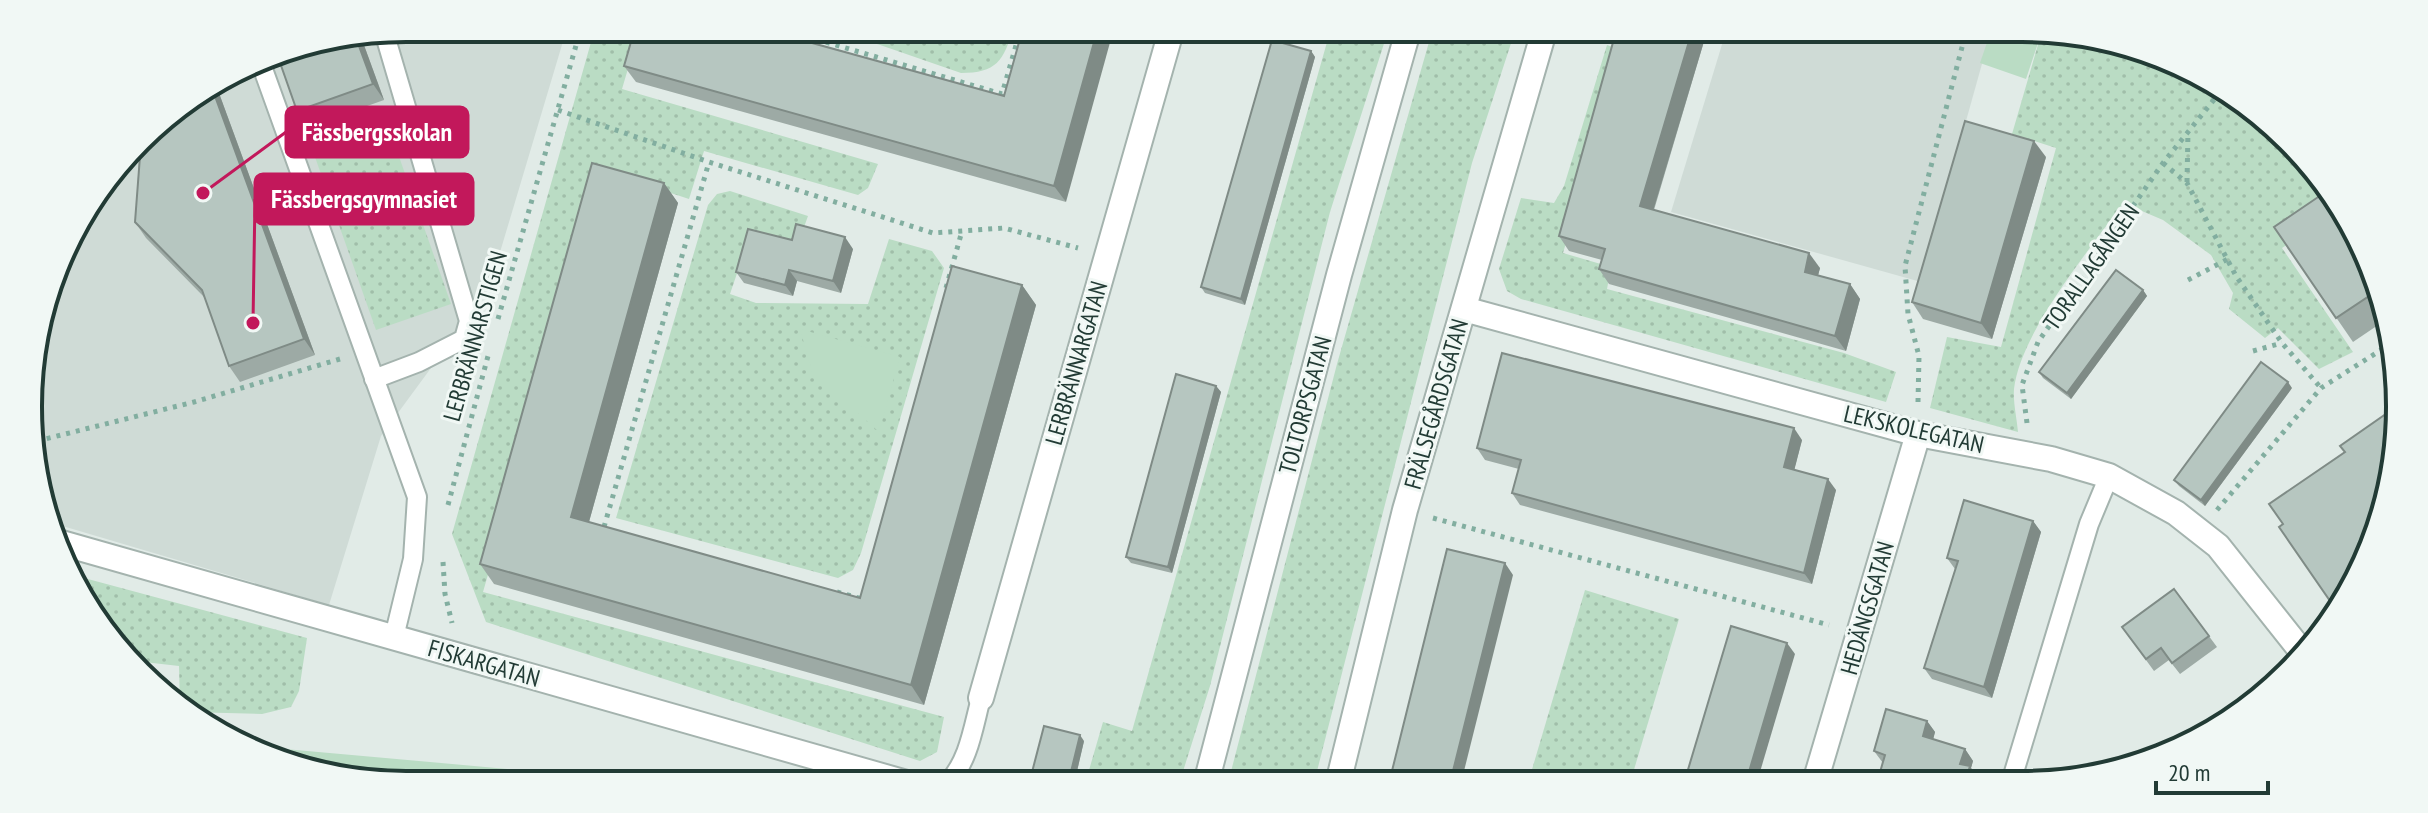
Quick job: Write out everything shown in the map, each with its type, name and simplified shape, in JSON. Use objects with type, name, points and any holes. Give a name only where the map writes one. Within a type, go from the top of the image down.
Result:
[{"type":"street","name":"LERBRÄNNARGATAN","points":[[981,698],[1168,42]]},
{"type":"street","name":"TOLTORPSGATAN","points":[[1209,771],[1339,275],[1405,42]]},
{"type":"street","name":"FRÄLSEGÅRDSGATAN","points":[[1341,771],[1405,510],[1541,42]]},
{"type":"street","name":"LEKSKOLEGATAN","points":[[1464,309],[1918,434],[2051,459],[2109,476],[2176,513],[2218,546],[2297,646]]},
{"type":"street","name":"HEDÄNGSGATAN","points":[[1818,771],[1918,434]]},
{"type":"street","name":"FISKARGATAN","points":[[70,545],[864,771]]},
{"type":"lane","points":[[374,379],[419,362],[464,339],[469,321],[387,43]]},
{"type":"lane","points":[[264,71],[417,497],[413,559],[394,637]]},
{"type":"lane","points":[[2014,771],[2089,524],[2109,476]]},
{"type":"lane","points":[[958,771],[966,755],[981,698]]},
{"type":"path","name":"LERBRÄNNARSTIGEN","points":[[497,324],[577,42]]},
{"type":"path","points":[[826,42],[1002,94],[1017,42]]},
{"type":"path","points":[[1918,434],[1919,356],[1908,314],[1905,266],[1963,42]]},
{"type":"path","name":"TORALLAGÅNGEN","points":[[2051,459],[2028,426],[2022,385],[2038,342],[2163,163],[2215,98]]},
{"type":"path","points":[[558,110],[933,233],[1004,228],[1106,256]]},
{"type":"path","points":[[2187,183],[2188,129]]},
{"type":"path","points":[[617,531],[602,527],[709,162]]},
{"type":"path","points":[[2163,163],[2187,183],[2236,276],[2282,343],[2321,388]]},
{"type":"path","points":[[945,292],[962,231]]},
{"type":"path","points":[[2188,280],[2228,259]]},
{"type":"path","points":[[2253,351],[2282,343]]},
{"type":"path","points":[[2198,532],[2321,388],[2381,350]]},
{"type":"path","points":[[44,439],[194,402],[364,352]]},
{"type":"path","name":"LERBRÄNNARSTIGEN","points":[[447,508],[488,355]]},
{"type":"path","points":[[1405,510],[1859,633]]},
{"type":"path","points":[[443,554],[445,594],[462,657]]},
{"type":"path","points":[[831,590],[862,599],[866,583]]},
{"type":"shaded area","points":[[563,42],[489,289],[381,436],[329,605],[62,526],[45,454],[42,406],[49,335],[70,267],[103,204],[132,166],[185,117],[245,80],[289,61],[359,45]]},
{"type":"shaded area","points":[[1723,42],[1988,42],[1921,282],[1671,212]]},
{"type":"green space","points":[[591,42],[636,42],[622,89],[878,164],[868,188],[858,195],[704,151],[689,199],[604,171],[483,592],[944,717],[937,752],[920,761],[486,622],[452,534]]},
{"type":"green space","points":[[871,42],[1008,42],[997,63],[983,71],[961,73]]},
{"type":"green space","points":[[1327,42],[1385,42],[1330,212],[1210,686],[1183,771],[1089,771],[1103,722],[1132,731]]},
{"type":"green space","points":[[1429,42],[1511,42],[1472,163],[1317,771],[1231,771],[1337,364]]},
{"type":"green space","points":[[1987,42],[2038,43],[2026,79],[1980,63]]},
{"type":"green space","points":[[2039,43],[2093,49],[2139,61],[2183,80],[2224,103],[2262,132],[2296,166],[2332,216],[2282,248],[2353,352],[2319,369],[2278,328],[2265,338],[2229,309],[2233,293],[2211,255],[2163,220],[2123,203],[2058,292],[2029,342],[2014,389],[2018,432],[1930,408],[1947,337],[2001,347],[2056,148],[2012,134]]},
{"type":"green space","points":[[1607,45],[1623,51],[1563,253],[1611,267],[1607,289],[1844,353],[1896,372],[1886,402],[1521,299],[1507,291],[1499,269],[1521,198],[1554,203],[1564,186]]},
{"type":"green space","points":[[390,131],[451,304],[376,330],[315,157]]},
{"type":"green space","points":[[730,191],[808,216],[798,244],[750,235],[730,294],[756,303],[868,304],[889,239],[932,251],[944,268],[861,553],[853,570],[838,578],[616,518],[708,205],[717,194]]},
{"type":"green space","points":[[800,329],[900,357],[879,432],[812,372]]},
{"type":"green space","points":[[85,578],[307,638],[299,691],[291,707],[262,714],[208,713],[180,692],[179,666],[147,662],[117,628]]},
{"type":"green space","points":[[1585,590],[1679,619],[1634,771],[1532,771]]},
{"type":"green space","points":[[281,749],[531,771],[359,768],[312,759]]},
{"type":"building","points":[[631,42],[809,42],[1004,96],[1019,42],[1094,42],[1054,186],[624,66]]},
{"type":"building","points":[[1271,42],[1311,51],[1241,299],[1201,287]]},
{"type":"building","points":[[1613,42],[1689,42],[1640,206],[1809,253],[1805,272],[1850,284],[1835,336],[1599,269],[1605,249],[1559,236]]},
{"type":"building","points":[[359,45],[373,84],[297,111],[281,64],[312,54]]},
{"type":"building","points":[[215,96],[304,339],[229,366],[202,290],[135,222],[140,158],[166,132]]},
{"type":"building","points":[[1965,121],[2034,141],[1981,323],[1912,302]]},
{"type":"building","points":[[592,163],[664,183],[571,517],[860,598],[952,266],[1022,285],[911,685],[480,564]]},
{"type":"building","points":[[2319,196],[2348,245],[2369,296],[2336,318],[2274,227]]},
{"type":"building","points":[[796,224],[845,237],[833,281],[789,270],[785,285],[736,272],[748,229],[792,240]]},
{"type":"building","points":[[2116,270],[2143,290],[2067,393],[2039,372]]},
{"type":"building","points":[[1502,353],[1794,428],[1784,467],[1828,479],[1804,573],[1512,493],[1521,460],[1477,448]]},
{"type":"building","points":[[2261,362],[2288,382],[2201,500],[2174,480]]},
{"type":"building","points":[[1176,374],[1216,386],[1168,567],[1126,557]]},
{"type":"building","points":[[2386,414],[2383,454],[2374,501],[2358,546],[2330,601],[2279,527],[2283,524],[2269,504],[2345,452],[2340,446]]},
{"type":"building","points":[[1964,500],[2033,521],[1984,687],[1924,668],[1958,561],[1947,558]]},
{"type":"building","points":[[1447,549],[1505,563],[1453,771],[1392,771]]},
{"type":"building","points":[[2174,589],[2209,636],[2172,663],[2161,648],[2146,659],[2122,627]]},
{"type":"building","points":[[1731,626],[1787,643],[1749,771],[1688,771]]},
{"type":"building","points":[[1886,709],[1927,721],[1923,736],[1965,749],[1960,764],[1970,766],[1968,771],[1880,771],[1885,755],[1874,751]]},
{"type":"building","points":[[1044,726],[1080,735],[1071,771],[1032,771]]},
{"type":"place","name":"Fässbergsskolan","points":[[203,193]]},
{"type":"place","name":"Fässbergsgymnasiet","points":[[253,323]]}]
